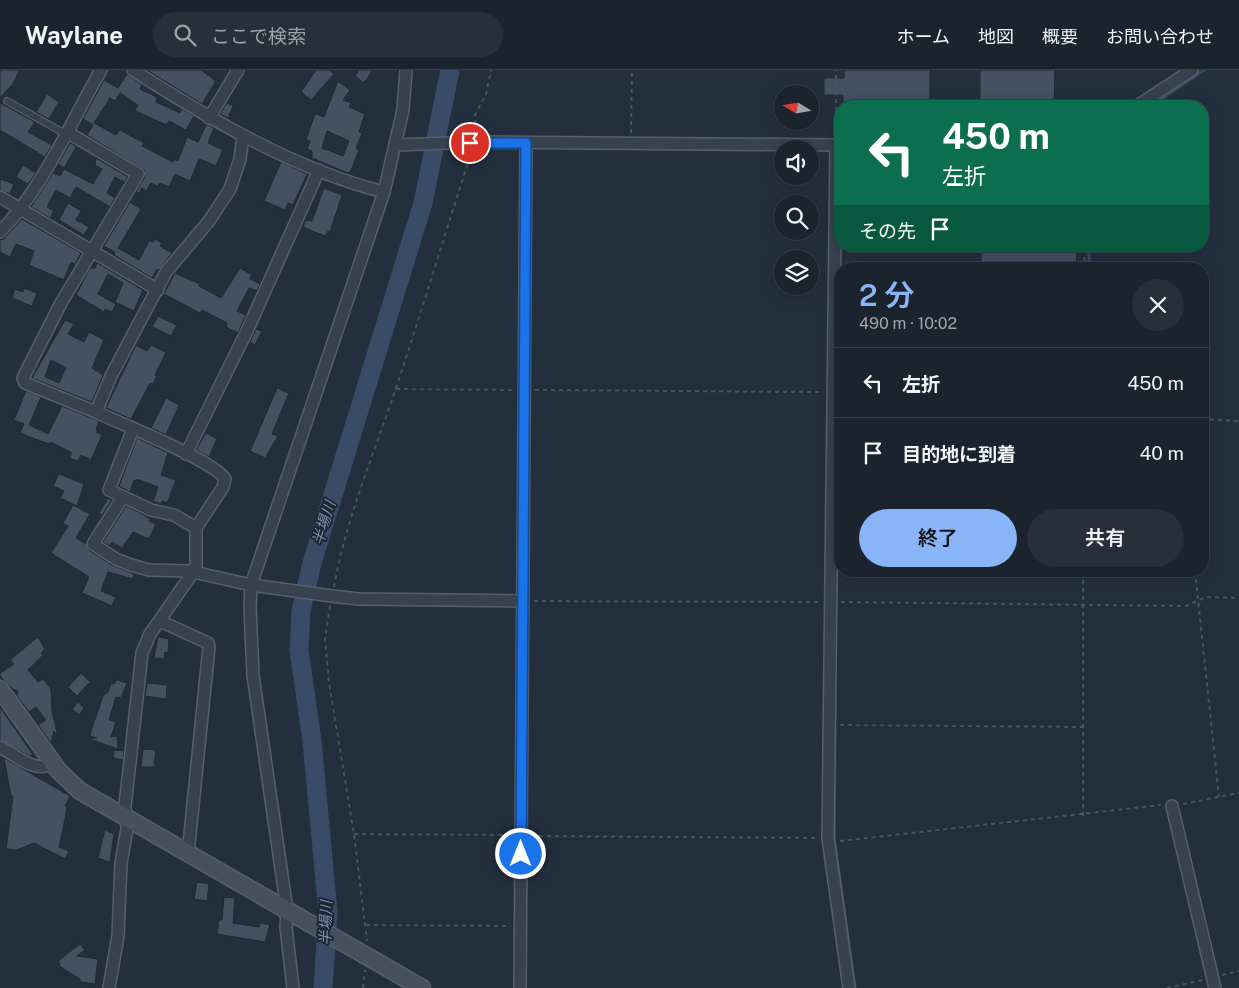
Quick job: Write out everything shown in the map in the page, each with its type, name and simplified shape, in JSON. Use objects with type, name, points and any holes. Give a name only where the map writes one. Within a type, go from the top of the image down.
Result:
[{"type":"street","points":[[0,232],[20,210],[67,132],[100,70]]},
{"type":"street","points":[[133,70],[209,118],[243,136],[354,185],[384,192]]},
{"type":"street","points":[[209,118],[238,70]]},
{"type":"street","points":[[293,988],[286,927],[290,912],[253,675],[250,607],[255,585],[398,145],[405,96],[406,70]]},
{"type":"street","points":[[1147,100],[1192,70]]},
{"type":"street","points":[[67,132],[138,174],[60,302],[23,378],[25,382],[96,412],[186,454],[220,473],[225,479],[223,487],[196,528],[198,564],[194,573],[150,634],[142,653],[138,672],[125,806],[126,819],[118,936],[109,988]]},
{"type":"street","points":[[96,412],[111,376],[172,263],[209,221],[230,189],[240,159],[243,136]]},
{"type":"street","points":[[398,145],[473,142],[834,145]]},
{"type":"street","points":[[520,988],[526,143]]},
{"type":"street","points":[[186,454],[247,332],[319,170]]},
{"type":"street","points":[[0,197],[158,290]]},
{"type":"street","points":[[834,343],[830,725],[833,840],[849,988]]},
{"type":"street","points":[[133,429],[109,490],[151,510],[174,515],[196,528]]},
{"type":"street","points":[[123,497],[93,544],[131,566],[194,573],[255,585],[359,599],[522,601]]},
{"type":"street","points":[[160,621],[208,643],[209,647],[188,854]]},
{"type":"street","points":[[0,689],[53,763],[80,791],[422,988]]},
{"type":"street","points":[[0,746],[35,767],[42,768],[53,763]]},
{"type":"street","points":[[1172,806],[1214,983]]},
{"type":"lane","points":[[7,101],[62,132],[67,132]]},
{"type":"path","points":[[363,988],[366,925],[354,834],[328,683],[326,639],[330,596],[340,551],[396,388],[473,142],[475,115],[486,94],[491,70]]},
{"type":"path","points":[[631,144],[632,70]]},
{"type":"path","points":[[836,70],[837,100]]},
{"type":"path","points":[[396,388],[833,392]]},
{"type":"path","points":[[1209,419],[1239,421]]},
{"type":"path","points":[[1083,577],[1083,816]]},
{"type":"path","points":[[1196,577],[1219,797]]},
{"type":"path","points":[[522,601],[1186,606],[1206,597],[1239,598]]},
{"type":"path","points":[[830,725],[1082,727]]},
{"type":"path","points":[[354,834],[833,840],[1172,806],[1239,793]]},
{"type":"path","points":[[366,925],[520,926]]},
{"type":"path","points":[[1167,988],[1214,983],[1239,971]]},
{"type":"building","points":[[0,70],[20,70],[12,85],[0,98]]},
{"type":"building","points":[[147,70],[201,70],[216,81],[202,104]]},
{"type":"building","points":[[316,70],[329,70],[334,74],[311,100],[301,92]]},
{"type":"building","points":[[359,70],[373,70],[364,83],[355,76]]},
{"type":"building","points":[[844,70],[930,70],[930,100],[843,100],[843,95],[824,95],[824,78],[844,78]]},
{"type":"building","points":[[980,70],[1055,70],[1054,100],[980,100]]},
{"type":"building","points":[[127,74],[142,85],[140,89],[155,96],[157,98],[156,102],[180,113],[182,109],[194,116],[186,130],[169,121],[167,125],[135,111],[138,105],[120,93],[115,101],[110,98],[94,123],[116,135],[120,130],[144,143],[142,146],[173,162],[174,159],[178,161],[187,137],[198,142],[206,125],[209,125],[214,128],[208,143],[223,150],[216,166],[199,159],[190,181],[175,174],[169,187],[159,183],[158,186],[151,183],[146,191],[142,188],[139,193],[136,191],[145,177],[144,170],[87,135],[93,125],[83,119],[104,80],[118,88]]},
{"type":"building","points":[[338,81],[350,90],[343,100],[351,103],[349,107],[365,114],[359,132],[362,133],[356,149],[359,150],[351,171],[348,173],[312,158],[312,151],[307,149],[310,141],[306,140],[315,114],[324,117]],"holes":[[[327,131],[349,141],[343,156],[322,148]]]},
{"type":"building","points":[[47,94],[59,102],[49,119],[36,112]]},
{"type":"building","points":[[0,103],[35,122],[28,132],[52,145],[45,157],[0,130]]},
{"type":"building","points":[[227,103],[233,106],[228,118],[220,114]]},
{"type":"building","points":[[70,143],[76,146],[64,168],[58,164]]},
{"type":"building","points":[[96,158],[128,177],[124,182],[115,177],[107,193],[115,198],[110,207],[76,187],[70,198],[56,190],[47,207],[54,211],[50,218],[31,207],[53,173],[60,176],[64,169],[93,184],[102,169],[95,165]]},
{"type":"building","points":[[281,162],[307,174],[293,205],[288,203],[285,210],[264,201]]},
{"type":"building","points":[[23,165],[36,173],[28,184],[16,177]]},
{"type":"building","points":[[0,179],[14,184],[10,194],[0,190]]},
{"type":"building","points":[[324,188],[342,195],[330,232],[328,231],[325,236],[303,227],[306,220],[312,221]]},
{"type":"building","points":[[130,202],[141,209],[118,248],[139,260],[149,241],[153,242],[155,239],[162,243],[160,246],[172,253],[159,270],[157,269],[152,278],[114,255],[115,252],[104,246]]},
{"type":"building","points":[[68,203],[81,211],[76,220],[89,227],[84,235],[59,220]]},
{"type":"building","points":[[22,219],[81,253],[75,264],[71,262],[64,280],[29,265],[34,251],[16,244],[10,257],[0,252],[0,239],[3,240]]},
{"type":"building","points":[[981,252],[1077,252],[1076,262],[981,262]]},
{"type":"building","points":[[97,263],[143,290],[134,311],[115,302],[123,283],[108,274],[98,294],[116,304],[112,312],[105,309],[104,312],[76,295],[90,268],[95,268]]},
{"type":"building","points":[[240,268],[252,275],[250,279],[260,284],[257,291],[249,288],[237,311],[246,315],[238,333],[226,327],[227,323],[202,310],[200,313],[164,294],[175,273],[200,284],[199,286],[221,298]]},
{"type":"building","points":[[24,288],[37,293],[32,306],[12,298],[15,289],[23,292]]},
{"type":"building","points":[[158,316],[177,325],[171,336],[152,327]]},
{"type":"building","points":[[65,320],[74,324],[68,334],[84,342],[89,332],[104,340],[92,368],[103,375],[92,402],[32,378]],"holes":[[[51,360],[66,368],[59,383],[45,377]]]},
{"type":"building","points":[[256,329],[262,331],[255,345],[250,342]]},
{"type":"building","points":[[136,345],[147,351],[151,345],[166,352],[155,375],[157,376],[153,384],[150,383],[131,419],[106,408]]},
{"type":"building","points":[[277,388],[289,393],[272,434],[278,436],[265,458],[250,451]]},
{"type":"building","points":[[26,391],[41,397],[29,425],[48,434],[62,406],[99,421],[96,432],[102,435],[91,460],[81,455],[78,461],[69,458],[72,453],[51,442],[50,444],[20,433],[24,424],[14,420]]},
{"type":"building","points":[[166,398],[179,405],[166,435],[151,428]]},
{"type":"building","points":[[206,433],[217,439],[209,457],[196,450]]},
{"type":"building","points":[[137,438],[168,453],[161,475],[176,480],[167,503],[162,501],[161,504],[153,501],[158,487],[137,479],[136,481],[134,480],[130,492],[119,486]]},
{"type":"building","points":[[59,474],[84,484],[77,506],[60,498],[64,491],[53,486]]},
{"type":"building","points":[[108,498],[112,500],[102,515],[99,513]]},
{"type":"building","points":[[73,505],[90,514],[76,538],[86,544],[89,550],[112,565],[134,574],[133,579],[108,572],[101,591],[116,597],[112,606],[82,593],[89,577],[51,553],[68,526],[63,523]]},
{"type":"building","points":[[126,506],[144,515],[150,519],[149,521],[156,524],[149,539],[133,532],[122,548],[112,542],[110,546],[103,542]]},
{"type":"building","points":[[38,637],[45,649],[41,653],[43,655],[28,670],[38,682],[43,679],[51,689],[52,711],[58,737],[54,731],[51,743],[38,725],[46,720],[36,707],[29,712],[17,696],[18,691],[13,689],[0,676],[0,673],[14,664],[10,660]]},
{"type":"building","points":[[158,637],[169,639],[168,653],[165,652],[164,659],[154,658]]},
{"type":"building","points":[[81,673],[90,682],[77,696],[68,687]]},
{"type":"building","points":[[117,680],[127,683],[121,698],[116,697],[109,720],[116,722],[111,737],[117,736],[118,749],[89,739],[97,738],[90,736],[103,696],[108,692],[111,683],[114,684]]},
{"type":"building","points":[[147,683],[167,685],[166,699],[145,696]]},
{"type":"building","points":[[78,702],[84,708],[79,715],[72,709]]},
{"type":"building","points":[[0,707],[33,755],[29,756],[0,740]]},
{"type":"building","points":[[143,749],[156,750],[154,767],[141,767]]},
{"type":"building","points":[[114,750],[124,751],[123,760],[113,758]]},
{"type":"building","points":[[4,758],[70,796],[65,806],[67,807],[59,847],[69,851],[65,859],[34,843],[17,850],[6,849],[13,796],[11,796]]},
{"type":"building","points":[[105,830],[114,834],[110,862],[98,858]]},
{"type":"building","points":[[197,882],[209,884],[207,901],[194,899]]},
{"type":"building","points":[[224,897],[235,898],[233,923],[259,927],[260,923],[270,925],[265,942],[217,934],[219,920],[222,920]]},
{"type":"building","points":[[80,944],[85,950],[77,956],[98,959],[95,984],[80,982],[80,979],[59,966],[58,961]]},
{"type":"waterway","name":"半場川","points":[[323,988],[328,912],[312,741],[299,650],[301,611],[312,563],[423,203],[450,70]]},
{"type":"waterway","points":[[1160,100],[1204,70]]},
{"type":"waterway","points":[[1089,252],[1089,262]]},
{"type":"waterway","points":[[835,677],[835,720]]},
{"type":"waterway","points":[[835,729],[834,837],[855,988]]},
{"type":"route","points":[[470,143],[526,143],[521,854]]}]
